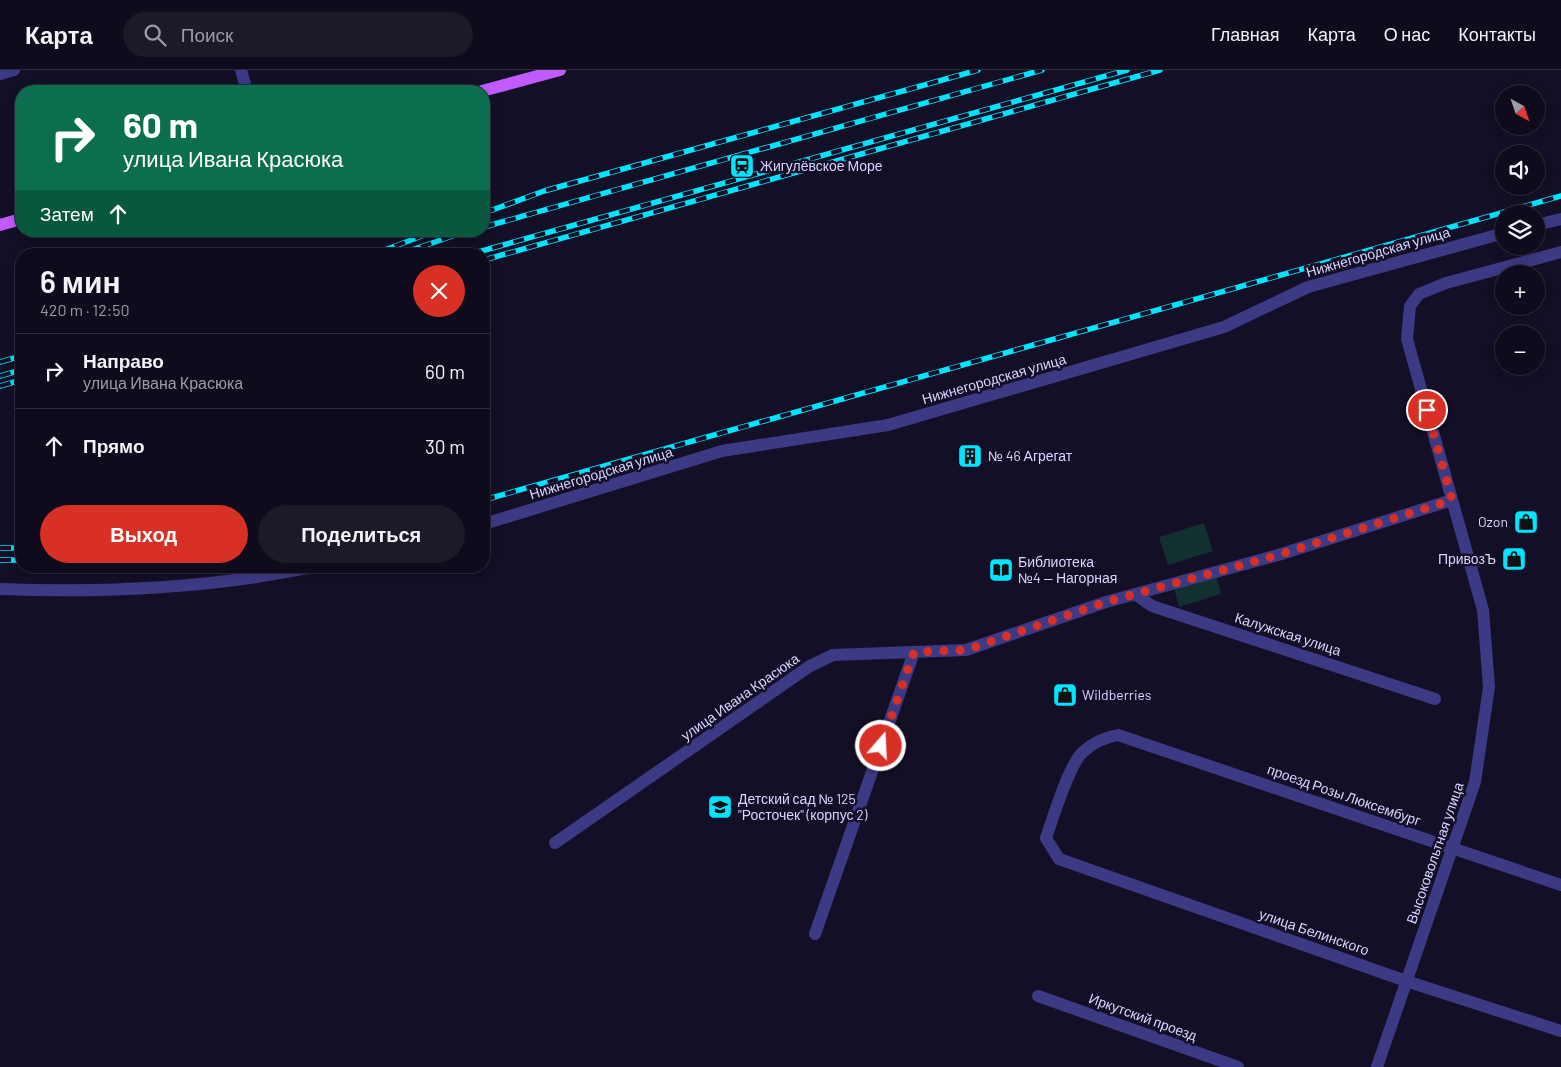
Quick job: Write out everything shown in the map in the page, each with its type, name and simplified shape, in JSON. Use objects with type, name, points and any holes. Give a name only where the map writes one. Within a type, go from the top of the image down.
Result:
[{"type":"main road","points":[[490,89],[560,70]]},
{"type":"main road","points":[[0,225],[15,221]]},
{"type":"street","points":[[0,74],[14,70]]},
{"type":"street","points":[[241,70],[245,85]]},
{"type":"street","points":[[1545,223],[1561,219]]},
{"type":"street","name":"Нижнегородская улица","points":[[490,522],[722,451],[897,422],[1224,327],[1308,287],[1495,235]]},
{"type":"street","name":"Высоковольтная улица","points":[[1377,1067],[1475,782],[1489,687],[1483,610],[1407,339],[1410,306],[1419,294],[1446,282],[1561,252]]},
{"type":"street","name":"улица Ивана Красюка","points":[[555,843],[810,666],[833,655],[966,650],[1106,602],[1278,555],[1452,500]]},
{"type":"street","points":[[0,589],[72,592],[197,584],[271,573]]},
{"type":"street","name":"Калужская улица","points":[[1135,594],[1152,606],[1435,699]]},
{"type":"street","points":[[815,934],[914,652]]},
{"type":"street","name":"проезд Розы Люксембург","points":[[1059,859],[1046,838],[1062,791],[1081,753],[1102,738],[1118,735],[1561,885]]},
{"type":"street","name":"улица Белинского","points":[[1059,859],[1406,981],[1561,1030]]},
{"type":"street","name":"Иркутский проезд","points":[[1038,996],[1238,1067]]},
{"type":"green space","points":[[1204,523],[1213,551],[1168,565],[1159,537]]},
{"type":"green space","points":[[1216,575],[1221,594],[1179,607],[1174,588]]},
{"type":"railway","points":[[490,211],[544,191],[978,70]]},
{"type":"railway","points":[[490,225],[1042,70]]},
{"type":"railway","points":[[490,249],[1127,70]]},
{"type":"railway","points":[[490,258],[1160,70]]},
{"type":"railway","points":[[490,498],[1561,196]]},
{"type":"railway","points":[[390,248],[419,237]]},
{"type":"railway","points":[[417,248],[450,237]]},
{"type":"railway","points":[[0,362],[15,358]]},
{"type":"railway","points":[[0,376],[15,372]]},
{"type":"railway","points":[[0,386],[15,382]]},
{"type":"railway","points":[[0,548],[15,548]]},
{"type":"railway","points":[[0,560],[15,560]]},
{"type":"place","name":"Жигулёвское Море","points":[[742,166]]},
{"type":"place","name":"№ 46 Агрегат","points":[[970,456]]},
{"type":"place","name":"Ozon","points":[[1526,522]]},
{"type":"place","name":"ПривозЪ","points":[[1514,559]]},
{"type":"place","name":"Библиотека №4 — Нагорная","points":[[1001,570]]},
{"type":"place","name":"Wildberries","points":[[1065,695]]},
{"type":"place","name":"Детский сад № 125 \"Росточек\" (корпус 2)","points":[[720,807]]},
{"type":"route","points":[[881,746],[914,652],[966,650],[1106,602],[1278,555],[1452,500],[1427,410]]}]
